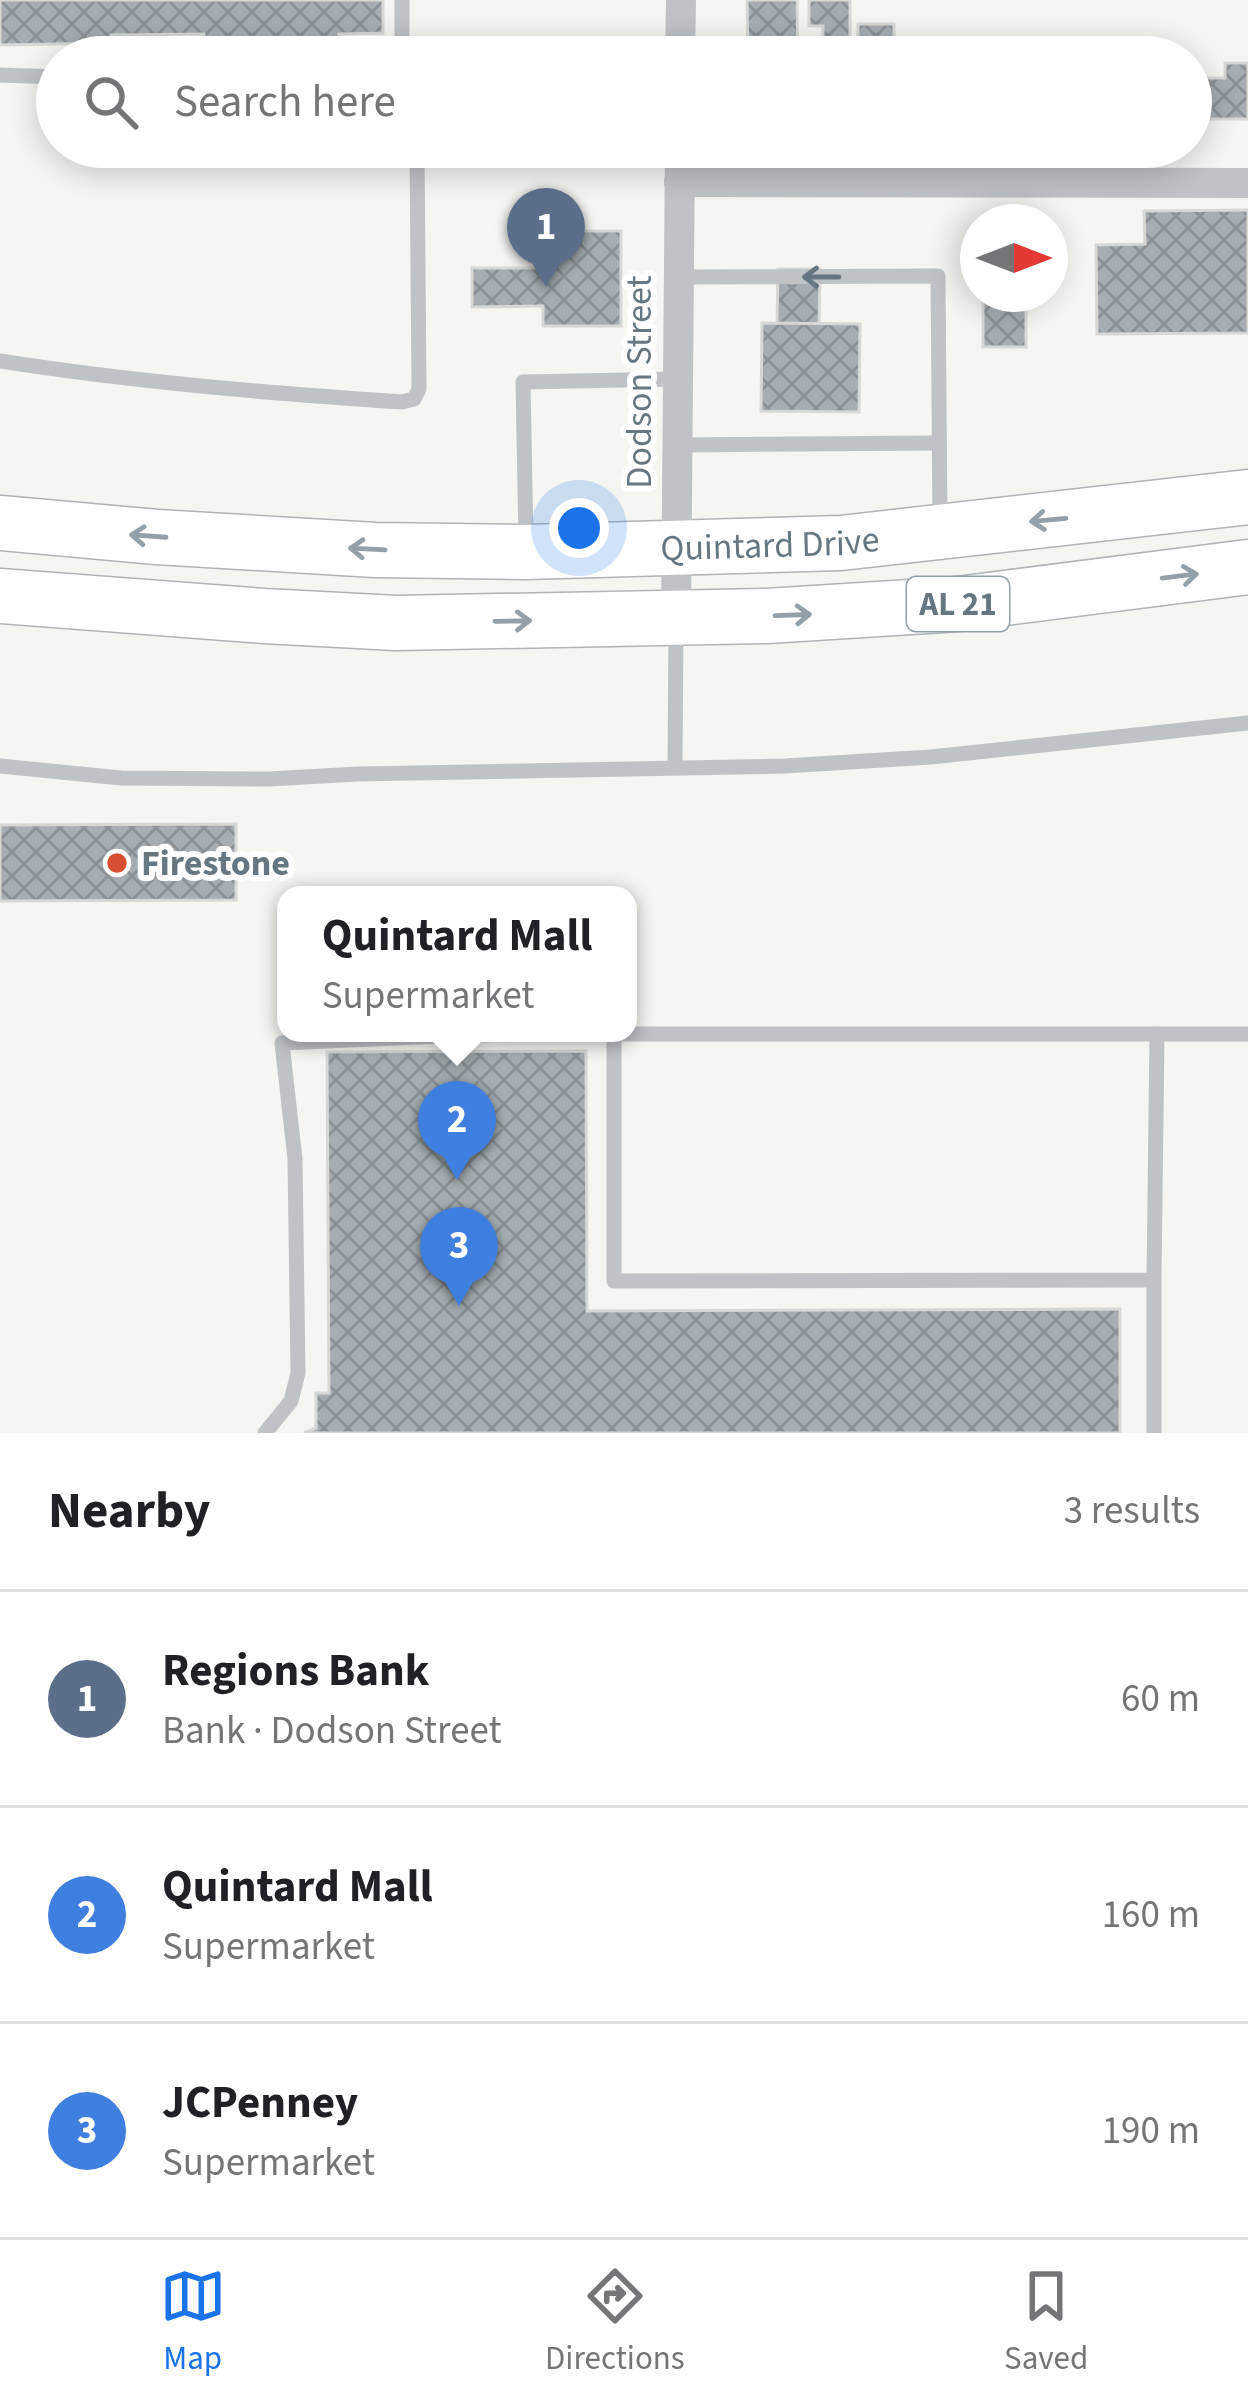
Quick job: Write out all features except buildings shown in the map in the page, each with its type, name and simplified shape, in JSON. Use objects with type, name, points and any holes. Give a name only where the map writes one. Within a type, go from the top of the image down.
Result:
[{"type":"highway","name":"Quintard Drive","points":[[0,523],[352,548],[526,552],[841,543],[1248,497]]},
{"type":"highway","name":"Quintard Drive","points":[[0,596],[396,623],[767,616],[938,606],[1248,567]]},
{"type":"street","points":[[680,36],[681,0]]},
{"type":"street","name":"Dodson Street","points":[[676,617],[680,168]]},
{"type":"street","points":[[680,182],[1248,183]]},
{"type":"lane","points":[[402,0],[402,36]]},
{"type":"lane","points":[[0,75],[36,76]]},
{"type":"lane","points":[[0,361],[266,393],[414,399],[419,389],[417,168]]},
{"type":"lane","points":[[678,278],[938,276],[940,532]]},
{"type":"lane","points":[[526,552],[523,382],[677,379]]},
{"type":"lane","points":[[677,445],[939,443]]},
{"type":"lane","points":[[675,767],[676,617]]},
{"type":"lane","points":[[0,766],[121,778],[226,779],[785,766],[932,757],[1248,723]]},
{"type":"lane","points":[[637,1034],[1248,1034]]},
{"type":"lane","points":[[1154,1433],[1157,1034]]},
{"type":"lane","points":[[265,1433],[291,1401],[298,1373],[295,1159],[282,1043],[305,1042]]},
{"type":"lane","points":[[614,1042],[614,1281],[1154,1280]]},
{"type":"place","name":"Regions Bank","points":[[546,287]]},
{"type":"place","name":"Firestone","points":[[117,863]]},
{"type":"place","name":"Quintard Mall","points":[[457,1180]]},
{"type":"place","name":"JCPenney","points":[[459,1306]]}]
